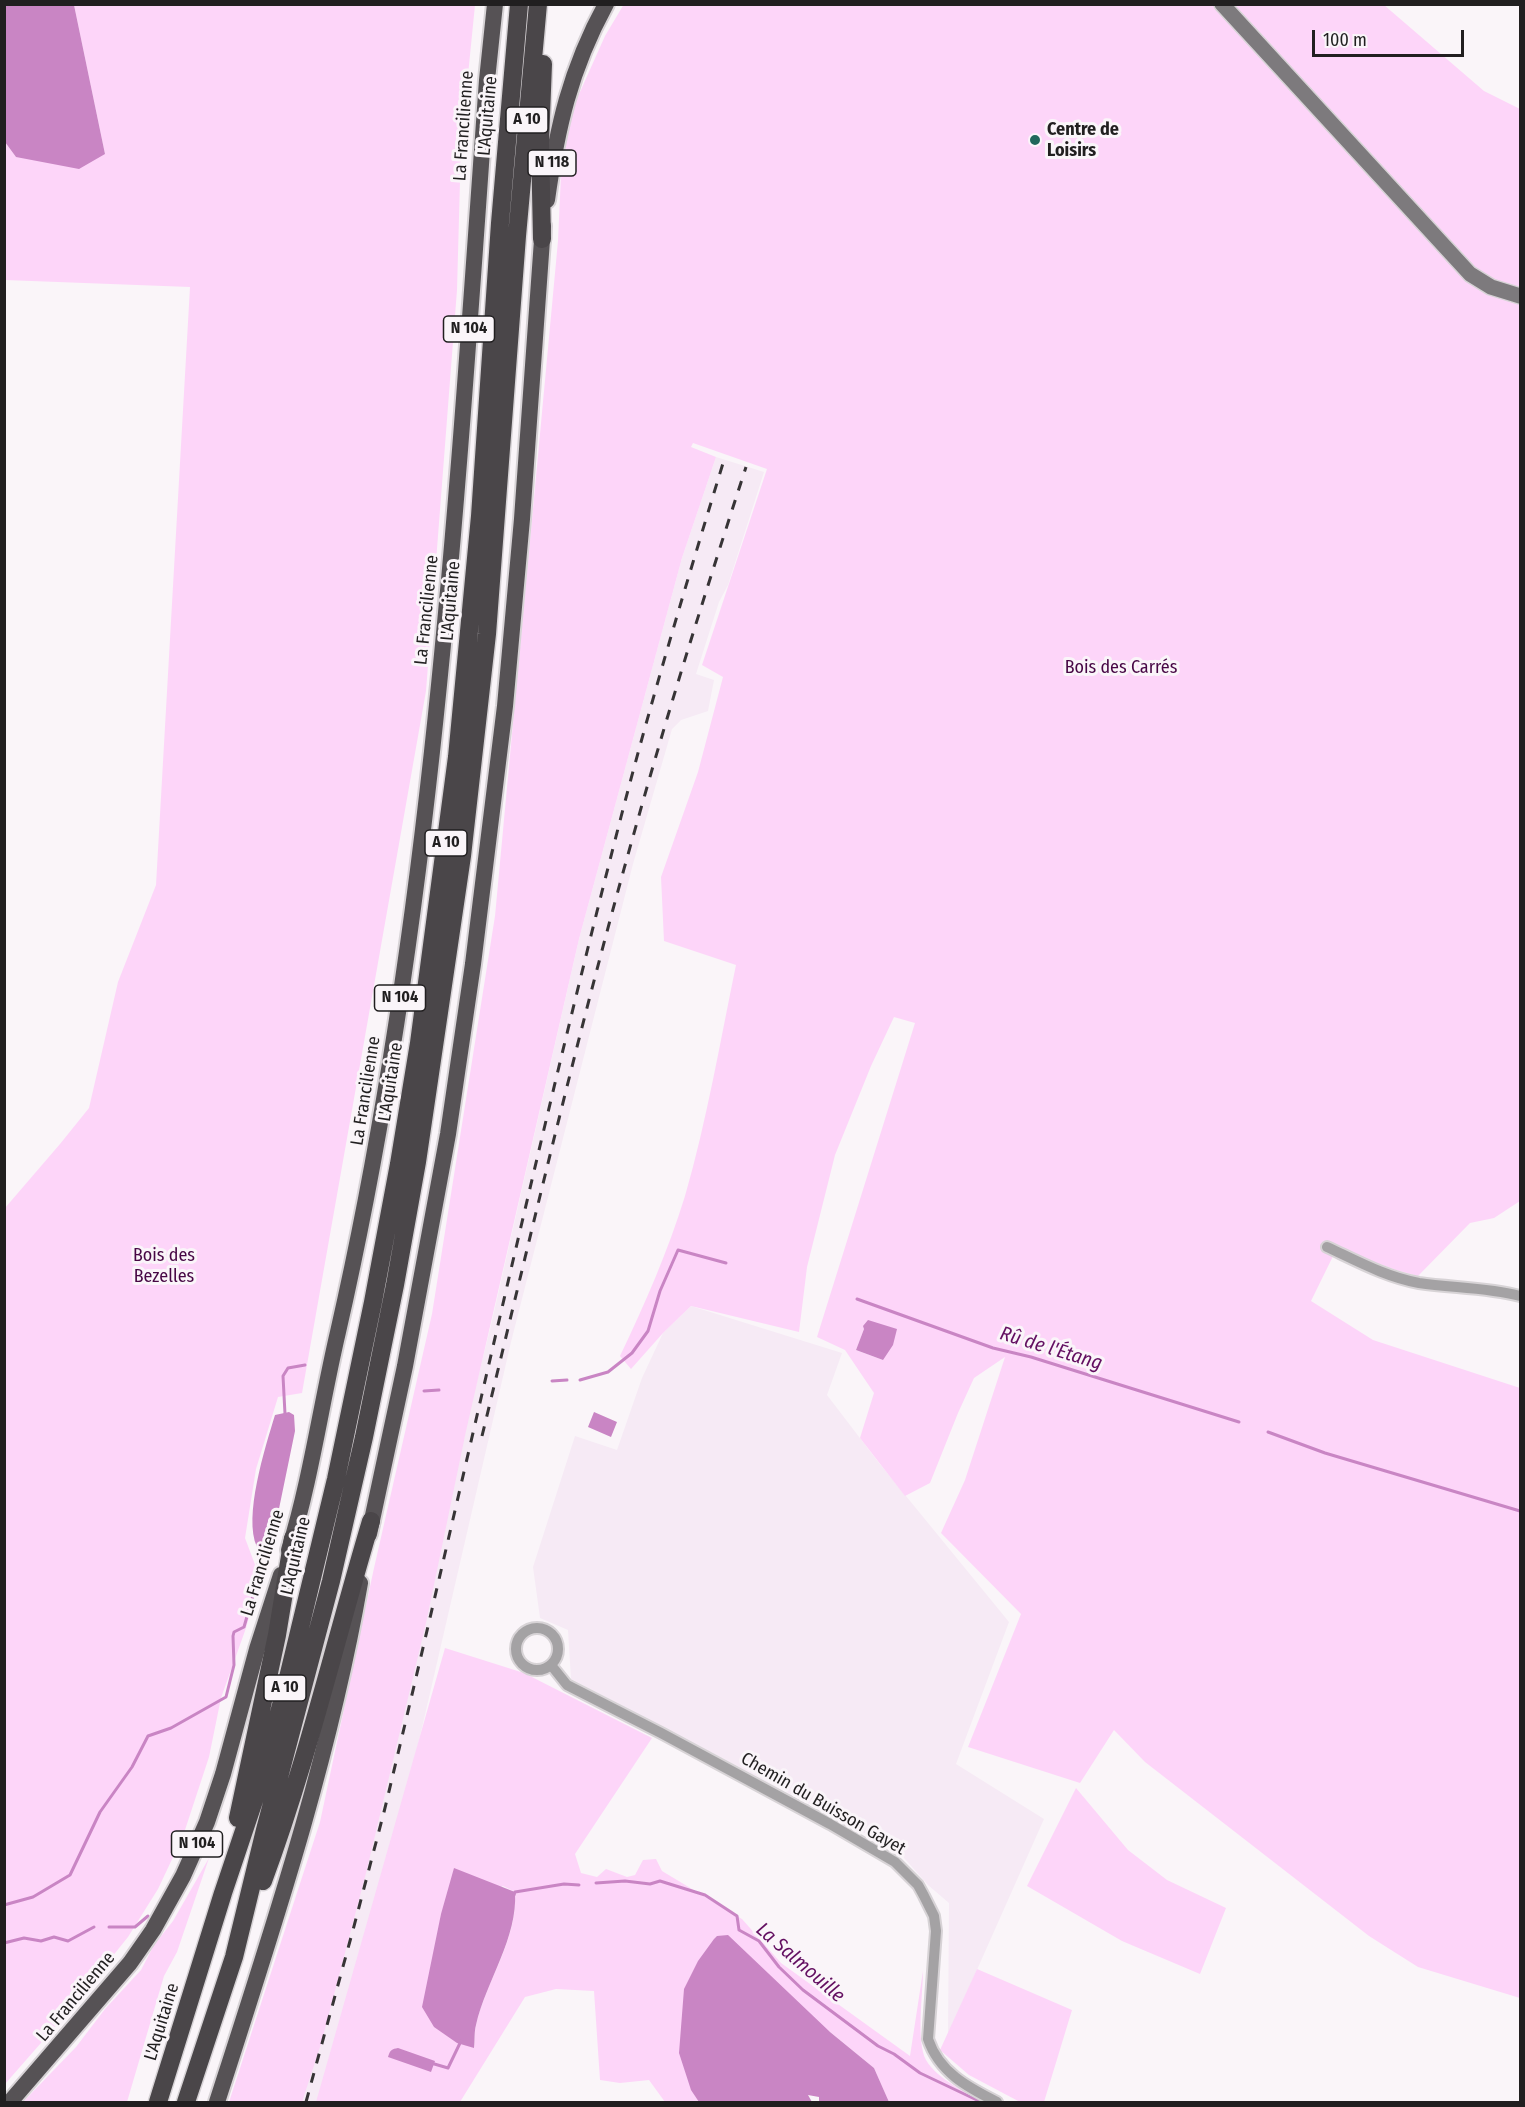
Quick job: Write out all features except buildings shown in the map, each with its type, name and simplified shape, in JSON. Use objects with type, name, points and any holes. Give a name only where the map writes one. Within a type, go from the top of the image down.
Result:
[{"type":"highway","name":"La Francilienne","points":[[10,2103],[130,1963],[153,1930],[183,1876],[207,1822],[223,1774],[257,1649],[293,1538],[359,1242],[396,1029],[419,862],[448,609],[487,81],[495,4]]},
{"type":"highway","name":"L'Aquitaine","points":[[158,2103],[223,1893],[259,1786],[333,1489],[375,1290],[419,1043],[457,757],[473,596],[519,4]]},
{"type":"highway","name":"L'Aquitaine","points":[[186,2103],[234,1957],[353,1489],[395,1285],[430,1082],[462,856],[488,634],[517,236],[538,4]]},
{"type":"highway","points":[[217,2103],[314,1791],[352,1627],[371,1521],[405,1366],[446,1146],[474,953],[507,683],[542,239],[540,143],[546,4]]},
{"type":"highway","name":"N 118","points":[[542,239],[555,144],[562,111],[583,49],[606,4]]},
{"type":"highway","points":[[234,1957],[297,1785],[341,1621],[371,1521]]},
{"type":"highway","points":[[223,1893],[277,1635],[293,1538]]},
{"type":"main road","points":[[1222,4],[1470,274],[1491,287],[1521,296]]},
{"type":"street","points":[[1327,1247],[1392,1277],[1419,1283],[1496,1290],[1521,1296]]},
{"type":"street","name":"Chemin du Buisson Gayet","points":[[551,1665],[567,1685],[632,1717],[830,1824],[895,1862],[907,1873],[921,1890],[934,1916],[936,1931],[928,2039],[932,2052],[954,2078],[997,2103]]},
{"type":"shaded area","points":[[5,4],[74,5],[105,154],[79,169],[16,157],[5,142]]},
{"type":"shaded area","points":[[716,457],[764,472],[728,585],[719,602],[696,674],[714,680],[708,711],[681,720],[672,729],[633,864],[511,1342],[385,1888],[325,2102],[297,2102],[491,1325],[579,939],[682,558]]},
{"type":"shaded area","points":[[691,1306],[842,1353],[827,1395],[879,1463],[1009,1622],[956,1764],[1044,1819],[948,2035],[949,1903],[928,1885],[897,1850],[571,1679],[568,1630],[540,1618],[533,1567],[575,1436],[617,1450],[642,1378],[663,1333]]},
{"type":"shaded area","points":[[868,1320],[897,1329],[893,1345],[883,1360],[856,1350],[863,1326]]},
{"type":"shaded area","points":[[289,1412],[294,1415],[295,1431],[274,1533],[268,1546],[257,1547],[252,1518],[261,1463],[275,1415]]},
{"type":"shaded area","points":[[594,1412],[617,1422],[611,1437],[588,1427]]},
{"type":"shaded area","points":[[454,1868],[515,1892],[512,1926],[475,2028],[474,2048],[457,2043],[434,2027],[422,2007],[441,1914]]},
{"type":"shaded area","points":[[728,1935],[830,2032],[874,2068],[889,2102],[819,2102],[819,2097],[808,2095],[812,2102],[699,2102],[691,2090],[679,2053],[684,1989],[698,1961],[714,1939],[717,1936]]},
{"type":"shaded area","points":[[398,2048],[435,2061],[431,2072],[388,2057],[392,2050]]},
{"type":"green space","name":"Bois des Carrés","points":[[624,4],[1384,5],[1484,91],[1520,109],[1520,1201],[1494,1218],[1470,1223],[1418,1276],[1337,1248],[1311,1301],[1373,1340],[1520,1388],[1520,1998],[1418,1967],[1369,1936],[1145,1762],[1114,1730],[1080,1783],[968,1747],[1021,1614],[941,1533],[965,1480],[1005,1357],[974,1378],[930,1483],[905,1496],[860,1438],[874,1393],[845,1350],[817,1337],[915,1023],[894,1017],[871,1066],[835,1155],[807,1267],[799,1332],[691,1306],[631,1369],[620,1356],[655,1277],[685,1196],[707,1110],[736,965],[664,941],[661,877],[698,772],[723,677],[702,665],[767,469],[693,443],[691,447],[716,457],[682,558],[579,939],[466,1431],[426,1623],[366,1873],[321,2044],[302,2102],[229,2102],[320,1822],[374,1568],[432,1314],[495,916],[558,241],[563,130],[605,36]],"holes":[[[864,1329],[883,1360],[856,1350]]]},
{"type":"green space","name":"Bois des Bezelles","points":[[74,5],[475,5],[461,145],[457,290],[426,691],[302,1393],[278,1397],[256,1469],[245,1538],[260,1578],[246,1628],[221,1698],[209,1757],[183,1836],[158,1889],[128,1937],[62,2019],[5,2084],[5,1208],[89,1108],[118,982],[156,885],[190,287],[5,280],[5,142],[16,157],[105,154]]},
{"type":"green space","points":[[445,1648],[524,1673],[652,1738],[575,1854],[581,1873],[597,1877],[606,1869],[627,1877],[635,1875],[643,1860],[656,1859],[662,1871],[742,1919],[781,1963],[910,2056],[923,1971],[921,2041],[926,2060],[945,2080],[988,2102],[889,2102],[874,2068],[830,2032],[699,2102],[665,2102],[649,2080],[620,2083],[600,2080],[594,1991],[556,1989],[525,1997],[460,2102],[316,2102]],"holes":[[[503,1886],[515,1892],[512,1926],[475,2028],[474,2048],[466,2044],[440,1928],[441,1914]]]},
{"type":"green space","points":[[1076,1788],[1128,1850],[1167,1880],[1226,1908],[1200,1974],[1122,1941],[1027,1886]]},
{"type":"green space","points":[[209,1858],[177,1952],[164,1976],[127,2102],[23,2102],[76,2047],[105,2009],[141,1970],[154,1945],[173,1921]]},
{"type":"green space","points":[[977,1969],[1072,2010],[1044,2102],[1020,2102],[969,2075],[940,2050]]},
{"type":"waterway","name":"Rû de l'Étang","points":[[580,1380],[608,1372],[632,1353],[648,1331],[660,1291],[678,1250],[726,1263]]},
{"type":"waterway","name":"Rû de l'Étang","points":[[857,1299],[993,1348],[1031,1357],[1239,1422]]},
{"type":"waterway","points":[[285,1414],[283,1376],[288,1368],[305,1365]]},
{"type":"waterway","name":"Rû de l'Étang","points":[[552,1381],[567,1380]]},
{"type":"waterway","points":[[424,1391],[439,1390]]},
{"type":"waterway","name":"Rû de l'Étang","points":[[1268,1432],[1325,1453],[1520,1511]]},
{"type":"waterway","points":[[4,1905],[33,1897],[70,1875],[100,1812],[132,1767],[148,1736],[171,1728],[226,1697],[234,1665],[233,1636],[234,1632],[244,1627],[256,1585],[260,1545]]},
{"type":"waterway","name":"La Salmouille","points":[[596,1883],[625,1881],[650,1884],[660,1881],[705,1895],[737,1916],[739,1930],[759,1941],[779,1967],[803,1990],[878,2046],[894,2054],[920,2073],[981,2102]]},
{"type":"waterway","name":"La Salmouille","points":[[514,1895],[515,1892],[564,1884],[579,1885]]},
{"type":"waterway","name":"La Salmouille","points":[[109,1927],[135,1927],[148,1916]]},
{"type":"waterway","name":"La Salmouille","points":[[4,1943],[24,1938],[41,1941],[54,1937],[68,1941],[94,1927]]},
{"type":"waterway","name":"La Salmouille","points":[[431,2063],[448,2068],[461,2041]]},
{"type":"railway","points":[[306,2102],[384,1812],[559,1065],[621,817],[658,682],[724,460]]},
{"type":"railway","points":[[482,1436],[596,972],[677,687],[746,467]]},
{"type":"place","name":"Centre de Loisirs","points":[[1035,140]]}]
